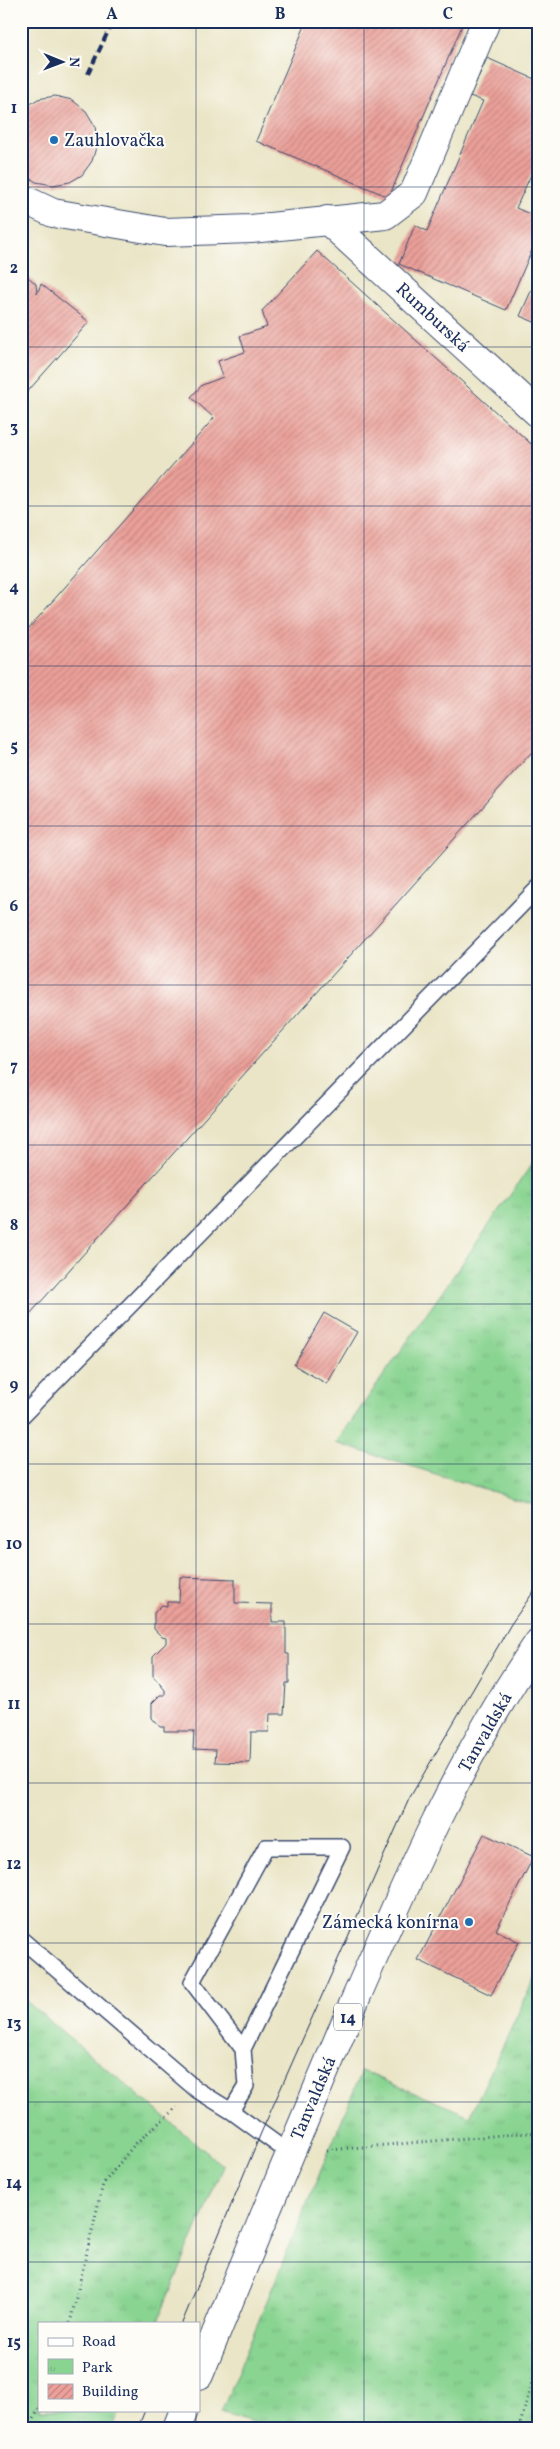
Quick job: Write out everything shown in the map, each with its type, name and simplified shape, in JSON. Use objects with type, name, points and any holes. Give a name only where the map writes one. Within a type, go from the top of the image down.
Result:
[{"type":"street","points":[[21,198],[53,213],[165,232],[251,230],[385,215],[414,193],[486,21]]},
{"type":"street","name":"Rumburská","points":[[327,220],[539,414]]},
{"type":"street","name":"Tanvaldská","points":[[200,2373],[289,2153],[391,1916],[438,1816],[529,1671],[539,1642]]},
{"type":"street","points":[[177,2428],[183,2412]]},
{"type":"lane","points":[[21,1417],[539,887]]},
{"type":"lane","points":[[231,2111],[246,2086],[243,2049],[342,1848],[266,1846],[192,1982],[243,2049]]},
{"type":"lane","points":[[21,1938],[197,2090],[231,2111],[289,2153]]},
{"type":"path","points":[[70,2322],[103,2184],[134,2145],[197,2090]]},
{"type":"path","points":[[289,2153],[539,2132]]},
{"type":"path","points":[[519,2428],[539,2358]]},
{"type":"path","points":[[30,2428],[38,2410]]},
{"type":"green space","points":[[539,1154],[539,1506],[336,1443]]},
{"type":"green space","points":[[539,1969],[539,2428],[497,2428],[483,2421],[480,2428],[271,2428],[221,2412],[362,2071],[470,2116]]},
{"type":"green space","points":[[21,1997],[223,2166],[157,2322],[38,2322],[38,2412],[119,2412],[113,2428],[21,2428]]},
{"type":"building","points":[[307,21],[464,21],[389,197],[256,141]]},
{"type":"building","points":[[487,58],[539,81],[539,157],[516,208],[539,218],[539,234],[506,310],[399,264],[415,225],[427,231],[483,101],[470,96]]},
{"type":"building","points":[[55,96],[72,100],[86,111],[95,126],[97,144],[92,161],[82,175],[70,182],[53,185],[36,182],[21,172],[21,110],[38,99]]},
{"type":"building","points":[[317,251],[539,451],[539,744],[21,1324],[21,637],[214,418],[191,397],[202,385],[223,377],[218,361],[245,352],[240,336],[267,327],[262,311]]},
{"type":"building","points":[[539,273],[539,324],[520,316]]},
{"type":"building","points":[[21,276],[27,276],[36,284],[37,294],[41,284],[89,322],[21,399]]},
{"type":"building","points":[[324,1313],[357,1332],[327,1384],[294,1365]]},
{"type":"building","points":[[180,1577],[235,1579],[235,1603],[272,1604],[272,1622],[286,1622],[286,1654],[289,1654],[289,1683],[286,1683],[284,1714],[270,1714],[269,1732],[251,1732],[250,1763],[215,1762],[216,1750],[193,1749],[194,1731],[164,1731],[164,1727],[160,1727],[152,1718],[152,1703],[160,1695],[165,1695],[165,1690],[153,1676],[153,1656],[166,1643],[166,1638],[162,1637],[154,1629],[154,1613],[162,1605],[167,1606],[167,1602],[179,1602]]},
{"type":"building","name":"Zámecká konírna","points":[[484,1834],[534,1857],[535,1860],[532,1860],[496,1930],[519,1942],[491,1995],[418,1960]]},
{"type":"tram line","points":[[182,2322],[261,2133],[409,1799],[511,1624],[539,1584]]},
{"type":"tram line","points":[[138,2428],[144,2412]]},
{"type":"railway","points":[[88,74],[113,21]]},
{"type":"place","name":"Zauhlovačka","points":[[54,140]]},
{"type":"place","name":"Zámecká konírna","points":[[469,1922]]}]
